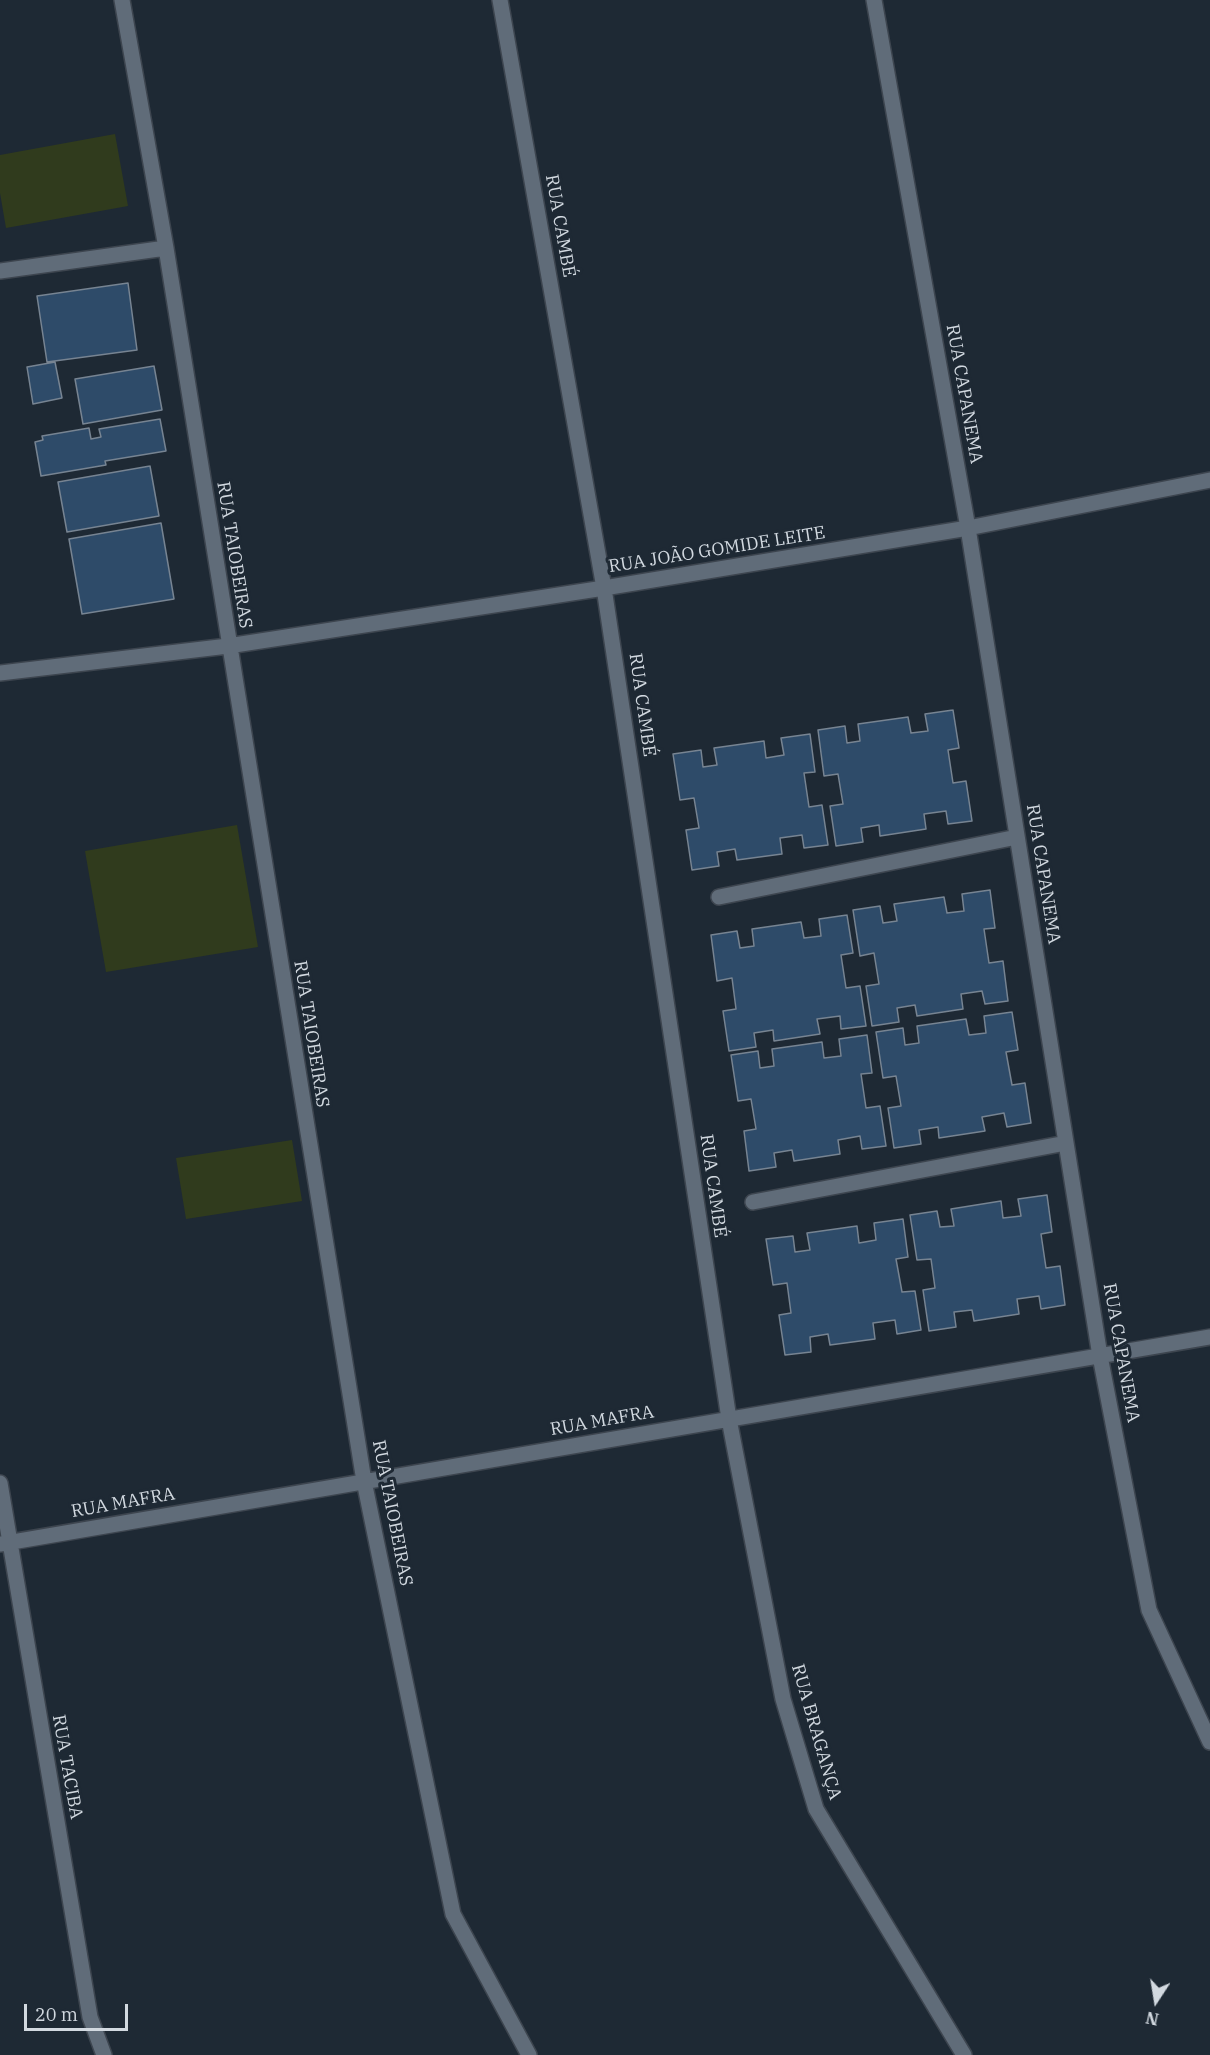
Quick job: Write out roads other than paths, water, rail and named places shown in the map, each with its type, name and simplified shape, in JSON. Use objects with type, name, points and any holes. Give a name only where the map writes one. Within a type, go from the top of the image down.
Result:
[{"type":"street","name":"RUA TAIOBEIRAS","points":[[122,0],[166,248],[228,646],[364,1481],[453,1914],[529,2055]]},
{"type":"street","name":"RUA CAMBÉ","points":[[500,0],[604,588],[729,1419]]},
{"type":"street","name":"RUA CAPANEMA","points":[[874,0],[968,528],[1100,1356],[1149,1610],[1210,1742]]},
{"type":"street","points":[[0,271],[166,248]]},
{"type":"street","name":"RUA JOÃO GOMIDE LEITE","points":[[0,673],[228,646],[604,588],[968,528],[1210,480]]},
{"type":"street","points":[[719,897],[1017,837]]},
{"type":"street","points":[[753,1202],[1066,1143]]},
{"type":"street","name":"RUA MAFRA","points":[[5,1543],[1210,1337]]},
{"type":"street","name":"RUA BRAGANÇA","points":[[729,1419],[783,1699],[816,1809],[964,2055]]},
{"type":"street","name":"RUA TACIBA","points":[[0,1483],[5,1543],[90,2017],[104,2055]]}]
